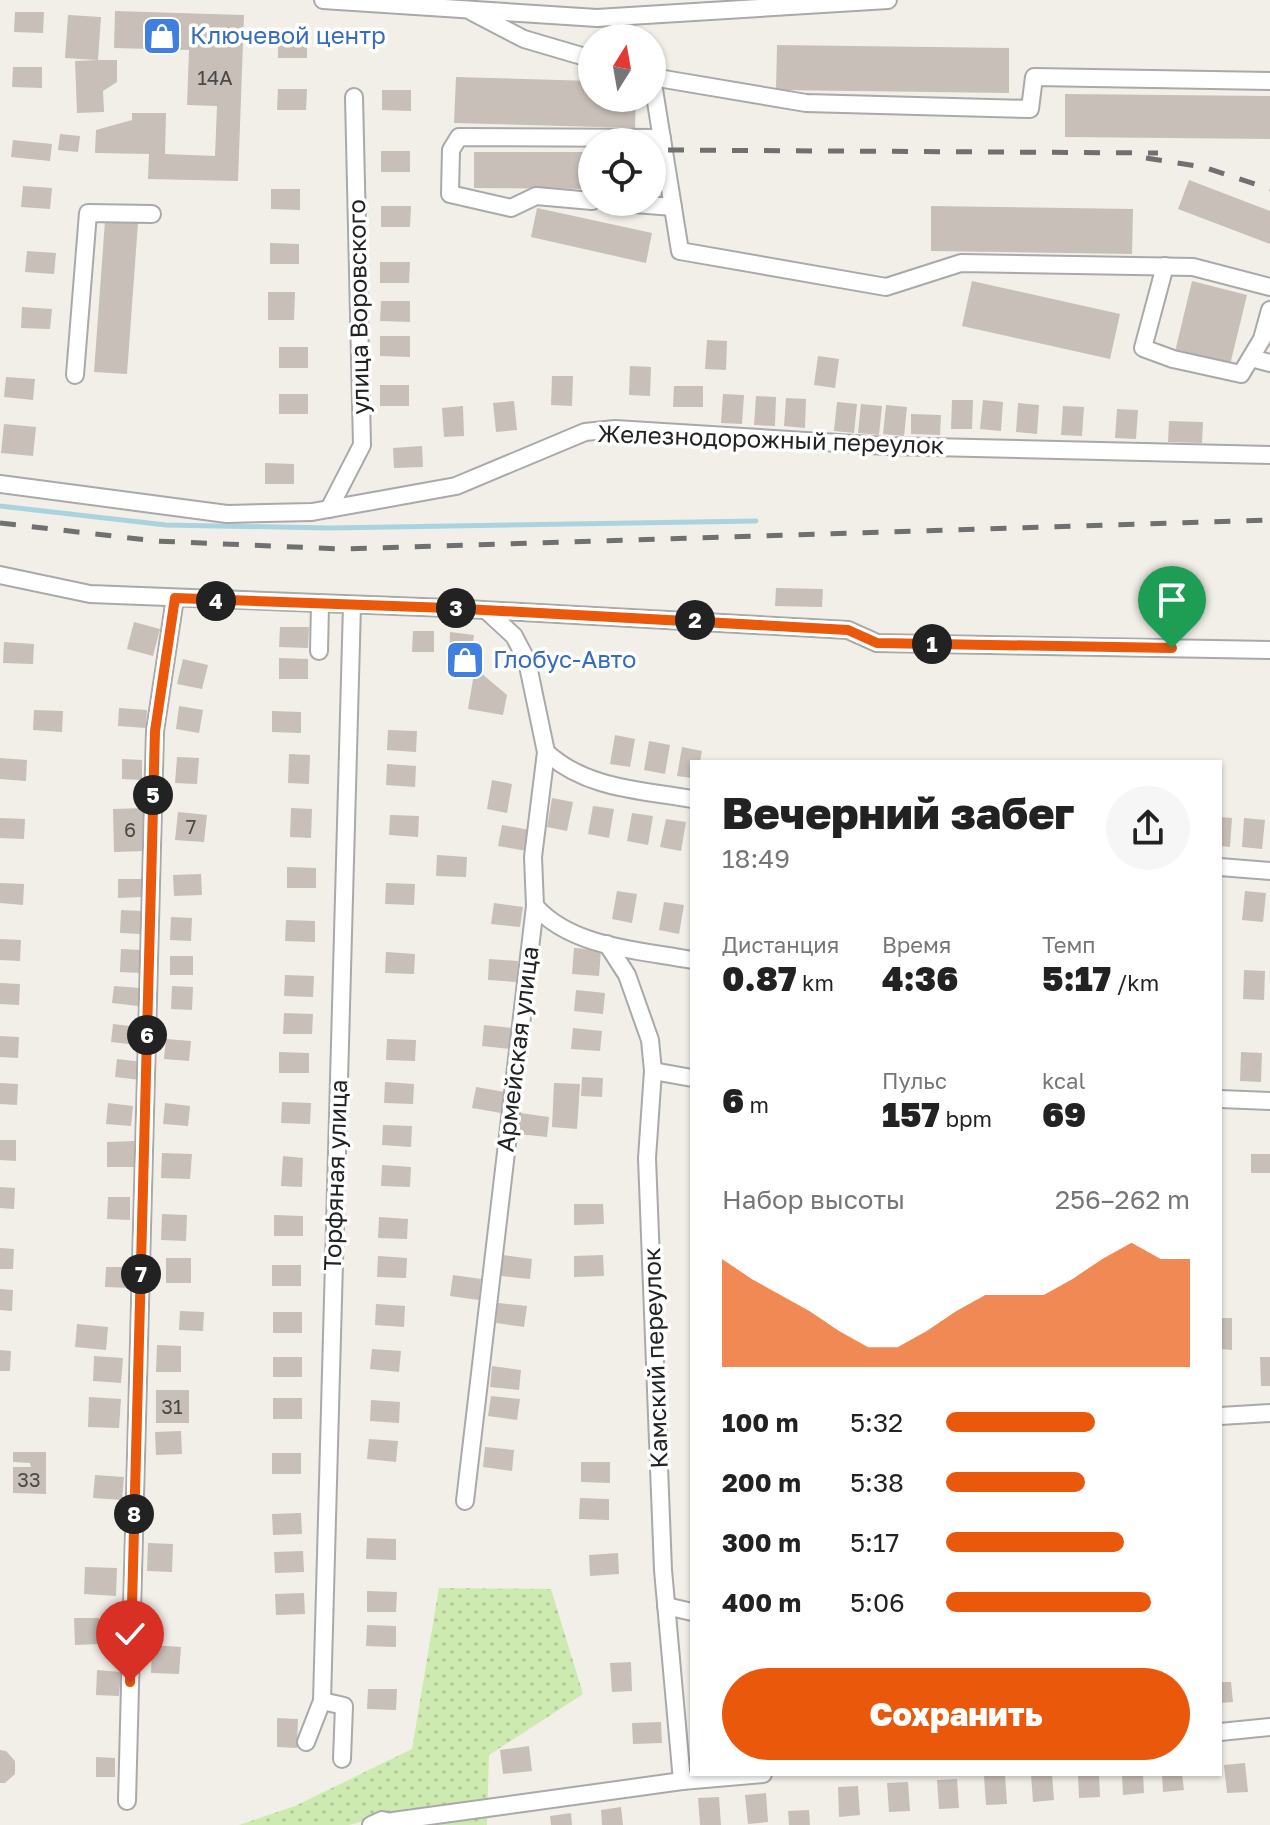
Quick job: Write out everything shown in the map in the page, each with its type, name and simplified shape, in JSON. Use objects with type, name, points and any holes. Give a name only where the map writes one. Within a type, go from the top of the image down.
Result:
[{"type":"street","points":[[323,0],[597,18],[888,0]]},
{"type":"street","points":[[467,9],[524,39],[578,55]]},
{"type":"street","points":[[666,79],[806,103],[1030,109],[1034,77],[1270,81]]},
{"type":"street","name":"улица Воровского","points":[[329,509],[362,445],[354,97]]},
{"type":"street","points":[[578,138],[459,137],[451,150],[450,194],[511,208],[536,196],[578,200]]},
{"type":"street","points":[[666,163],[680,251],[886,287],[961,263],[1193,267],[1270,287]]},
{"type":"street","points":[[666,206],[673,207]]},
{"type":"street","points":[[75,375],[88,213],[152,214]]},
{"type":"street","points":[[1165,266],[1143,348],[1173,359],[1241,374],[1262,339],[1270,310]]},
{"type":"street","points":[[1251,358],[1270,363]]},
{"type":"street","name":"Железнодорожный переулок","points":[[0,484],[227,514],[329,509],[456,486],[585,432],[615,429],[887,446],[1270,455]]},
{"type":"street","points":[[0,575],[90,594],[848,630],[877,643],[1270,650]]},
{"type":"street","points":[[127,1801],[155,731],[175,598]]},
{"type":"street","points":[[319,651],[320,604]]},
{"type":"street","name":"Торфяная улица","points":[[306,1742],[322,1701],[352,605]]},
{"type":"street","name":"Армейская улица","points":[[465,1501],[535,906],[533,857],[546,752],[527,661],[514,636],[488,612]]},
{"type":"street","points":[[546,752],[562,767],[589,781],[690,799]]},
{"type":"street","points":[[1222,867],[1270,871]]},
{"type":"street","points":[[535,906],[550,923],[566,932],[607,944],[690,960]]},
{"type":"street","name":"Камский переулок","points":[[607,944],[627,975],[646,1027],[653,1071],[647,1158],[666,1606],[682,1781]]},
{"type":"street","points":[[653,1071],[690,1078]]},
{"type":"street","points":[[1222,1099],[1270,1101]]},
{"type":"street","points":[[1222,1416],[1270,1413]]},
{"type":"street","points":[[666,1606],[690,1612]]},
{"type":"street","points":[[322,1701],[344,1706],[342,1759]]},
{"type":"street","points":[[1222,1732],[1270,1727]]},
{"type":"street","points":[[371,1825],[682,1781],[740,1776]]},
{"type":"green space","points":[[439,1588],[551,1589],[583,1694],[489,1755],[487,1825],[418,1825],[411,1808],[349,1825],[239,1825],[295,1806],[412,1749]]},
{"type":"building","points":[[115,11],[244,15],[238,181],[148,179],[149,154],[95,153],[96,130],[132,120],[132,113],[166,113],[165,154],[215,156],[217,106],[187,105],[189,50],[114,48]]},
{"type":"building","points":[[15,12],[44,12],[43,33],[14,32]]},
{"type":"building","points":[[68,15],[101,17],[98,60],[65,58]]},
{"type":"building","points":[[278,37],[307,38],[307,58],[278,58]]},
{"type":"building","points":[[777,45],[1009,48],[1009,93],[776,90]]},
{"type":"building","points":[[117,60],[117,82],[103,91],[104,112],[77,113],[75,61]]},
{"type":"building","points":[[13,67],[42,67],[42,88],[12,87]]},
{"type":"building","points":[[456,77],[578,81],[578,112],[636,112],[635,128],[454,123]]},
{"type":"building","points":[[278,89],[307,89],[306,110],[277,110]]},
{"type":"building","points":[[382,90],[411,90],[411,111],[382,110]]},
{"type":"building","points":[[1065,94],[1270,96],[1270,139],[1065,137]]},
{"type":"building","points":[[60,134],[80,136],[78,152],[58,150]]},
{"type":"building","points":[[13,140],[52,144],[50,161],[11,157]]},
{"type":"building","points":[[381,151],[410,151],[410,172],[381,172]]},
{"type":"building","points":[[474,152],[578,152],[578,189],[474,188]]},
{"type":"building","points":[[1189,180],[1270,211],[1270,244],[1178,209]]},
{"type":"building","points":[[23,186],[52,188],[50,209],[21,207]]},
{"type":"building","points":[[271,189],[300,189],[300,210],[271,209]]},
{"type":"building","points":[[381,206],[411,206],[410,227],[381,227]]},
{"type":"building","points":[[931,206],[1133,209],[1132,254],[931,251]]},
{"type":"building","points":[[537,208],[652,233],[646,263],[531,237]]},
{"type":"building","points":[[105,221],[138,223],[127,374],[94,372]]},
{"type":"building","points":[[270,243],[299,244],[299,264],[270,264]]},
{"type":"building","points":[[27,251],[56,253],[54,274],[25,272]]},
{"type":"building","points":[[380,262],[410,262],[409,283],[380,283]]},
{"type":"building","points":[[972,281],[1120,314],[1110,359],[962,326]]},
{"type":"building","points":[[1192,281],[1247,295],[1229,369],[1174,356]]},
{"type":"building","points":[[268,292],[295,292],[294,320],[268,320]]},
{"type":"building","points":[[381,301],[410,301],[410,322],[380,321]]},
{"type":"building","points":[[22,307],[52,309],[50,329],[21,328]]},
{"type":"building","points":[[380,336],[410,336],[410,357],[380,356]]},
{"type":"building","points":[[707,340],[727,341],[726,370],[705,369]]},
{"type":"building","points":[[279,347],[308,347],[308,368],[279,368]]},
{"type":"building","points":[[818,356],[839,359],[835,388],[814,385]]},
{"type":"building","points":[[630,366],[651,367],[650,396],[629,395]]},
{"type":"building","points":[[552,376],[573,376],[572,406],[551,405]]},
{"type":"building","points":[[6,377],[35,379],[33,400],[4,397]]},
{"type":"building","points":[[380,385],[409,385],[409,406],[380,406]]},
{"type":"building","points":[[674,386],[703,386],[703,407],[673,407]]},
{"type":"building","points":[[279,394],[308,394],[308,414],[279,414]]},
{"type":"building","points":[[723,394],[744,395],[742,424],[721,423]]},
{"type":"building","points":[[756,396],[776,397],[775,426],[754,425]]},
{"type":"building","points":[[786,398],[806,399],[805,428],[784,426]]},
{"type":"building","points":[[952,400],[973,400],[972,429],[951,429]]},
{"type":"building","points":[[983,400],[1003,402],[1001,431],[980,429]]},
{"type":"building","points":[[514,401],[517,430],[496,432],[493,403]]},
{"type":"building","points":[[837,402],[857,404],[854,433],[834,431]]},
{"type":"building","points":[[1018,403],[1039,405],[1037,434],[1016,432]]},
{"type":"building","points":[[861,404],[882,406],[879,435],[858,433]]},
{"type":"building","points":[[886,405],[907,407],[904,436],[883,434]]},
{"type":"building","points":[[463,406],[464,436],[444,437],[442,408]]},
{"type":"building","points":[[1063,406],[1084,407],[1082,436],[1061,435]]},
{"type":"building","points":[[1117,409],[1138,410],[1136,439],[1115,438]]},
{"type":"building","points":[[911,414],[941,415],[940,435],[911,434]]},
{"type":"building","points":[[1169,421],[1203,422],[1202,443],[1168,442]]},
{"type":"building","points":[[4,424],[36,427],[33,456],[1,453]]},
{"type":"building","points":[[422,446],[423,467],[394,468],[393,448]]},
{"type":"building","points":[[265,463],[294,464],[294,484],[265,484]]},
{"type":"building","points":[[776,588],[823,589],[822,607],[775,606]]},
{"type":"building","points":[[134,622],[160,629],[153,656],[127,649]]},
{"type":"building","points":[[280,627],[309,627],[308,648],[279,647]]},
{"type":"building","points":[[413,631],[434,631],[434,652],[412,652]]},
{"type":"building","points":[[450,632],[474,635],[470,667],[449,664]]},
{"type":"building","points":[[4,642],[34,644],[33,664],[3,663]]},
{"type":"building","points":[[279,658],[308,659],[308,679],[279,679]]},
{"type":"building","points":[[183,659],[208,665],[202,689],[177,684]]},
{"type":"building","points":[[475,668],[507,695],[503,715],[468,709]]},
{"type":"building","points":[[179,706],[203,710],[199,733],[176,729]]},
{"type":"building","points":[[119,708],[147,710],[146,728],[118,726]]},
{"type":"building","points":[[34,710],[63,711],[62,732],[33,730]]},
{"type":"building","points":[[272,711],[301,712],[301,733],[272,732]]},
{"type":"building","points":[[388,730],[417,731],[416,752],[387,750]]},
{"type":"building","points":[[615,735],[635,739],[630,767],[610,764]]},
{"type":"building","points":[[649,741],[670,745],[665,774],[644,770]]},
{"type":"building","points":[[682,747],[702,751],[700,760],[690,760],[690,778],[677,776]]},
{"type":"building","points":[[289,754],[310,755],[309,784],[288,783]]},
{"type":"building","points":[[177,757],[199,758],[197,784],[175,783]]},
{"type":"building","points":[[0,758],[27,760],[26,781],[0,779]]},
{"type":"building","points":[[122,759],[142,760],[142,780],[122,779]]},
{"type":"building","points":[[387,764],[416,766],[415,787],[386,785]]},
{"type":"building","points":[[492,780],[512,784],[507,813],[487,809]]},
{"type":"building","points":[[552,798],[573,802],[567,831],[547,827]]},
{"type":"building","points":[[593,806],[614,809],[609,838],[588,834]]},
{"type":"building","points":[[146,808],[147,851],[114,852],[113,809]]},
{"type":"building","points":[[291,808],[312,809],[311,838],[290,837]]},
{"type":"building","points":[[178,812],[207,815],[204,842],[175,840]]},
{"type":"building","points":[[632,813],[653,816],[648,845],[627,841]]},
{"type":"building","points":[[390,815],[419,816],[418,837],[389,835]]},
{"type":"building","points":[[1222,817],[1232,818],[1230,847],[1222,846]]},
{"type":"building","points":[[0,818],[25,819],[24,839],[0,838]]},
{"type":"building","points":[[1244,818],[1265,820],[1262,849],[1242,847]]},
{"type":"building","points":[[666,819],[686,822],[681,851],[660,847]]},
{"type":"building","points":[[502,825],[530,830],[527,851],[498,846]]},
{"type":"building","points":[[437,855],[467,857],[466,877],[436,876]]},
{"type":"building","points":[[287,867],[316,868],[316,888],[287,888]]},
{"type":"building","points":[[201,874],[202,895],[174,896],[173,875]]},
{"type":"building","points":[[118,879],[142,879],[142,897],[118,898]]},
{"type":"building","points":[[0,883],[24,884],[23,905],[0,903]]},
{"type":"building","points":[[386,883],[415,884],[414,905],[385,904]]},
{"type":"building","points":[[617,891],[637,894],[632,923],[612,919]]},
{"type":"building","points":[[1245,891],[1266,893],[1263,922],[1242,920]]},
{"type":"building","points":[[664,902],[684,905],[679,934],[659,930]]},
{"type":"building","points":[[494,903],[523,907],[520,927],[491,924]]},
{"type":"building","points":[[121,910],[142,911],[141,934],[120,933]]},
{"type":"building","points":[[171,917],[192,918],[191,941],[170,940]]},
{"type":"building","points":[[286,920],[315,921],[315,942],[285,941]]},
{"type":"building","points":[[0,939],[21,940],[20,961],[0,960]]},
{"type":"building","points":[[574,948],[601,950],[599,976],[572,974]]},
{"type":"building","points":[[121,949],[142,950],[141,973],[120,972]]},
{"type":"building","points":[[386,952],[415,954],[414,974],[385,973]]},
{"type":"building","points":[[170,956],[193,956],[193,975],[170,975]]},
{"type":"building","points":[[489,959],[518,961],[517,982],[488,980]]},
{"type":"building","points":[[1244,970],[1265,971],[1264,1000],[1243,999]]},
{"type":"building","points":[[285,975],[314,976],[313,997],[284,996]]},
{"type":"building","points":[[0,983],[20,984],[19,1005],[0,1004]]},
{"type":"building","points":[[114,986],[140,988],[138,1006],[112,1003]]},
{"type":"building","points":[[172,986],[193,987],[192,1010],[171,1009]]},
{"type":"building","points":[[576,990],[605,993],[603,1014],[574,1011]]},
{"type":"building","points":[[284,1013],[313,1014],[312,1034],[283,1034]]},
{"type":"building","points":[[113,1024],[139,1027],[137,1045],[111,1042]]},
{"type":"building","points":[[484,1025],[513,1028],[511,1049],[482,1046]]},
{"type":"building","points":[[573,1028],[602,1031],[600,1051],[571,1049]]},
{"type":"building","points":[[0,1036],[19,1037],[18,1058],[0,1057]]},
{"type":"building","points":[[166,1039],[191,1041],[189,1061],[164,1059]]},
{"type":"building","points":[[387,1039],[416,1040],[415,1061],[386,1060]]},
{"type":"building","points":[[279,1052],[309,1053],[309,1073],[279,1073]]},
{"type":"building","points":[[1241,1052],[1262,1053],[1261,1082],[1240,1081]]},
{"type":"building","points":[[117,1059],[143,1062],[141,1080],[115,1077]]},
{"type":"building","points":[[582,1077],[603,1078],[602,1097],[581,1096]]},
{"type":"building","points":[[385,1082],[414,1084],[413,1104],[384,1103]]},
{"type":"building","points":[[0,1083],[18,1084],[17,1105],[0,1104]]},
{"type":"building","points":[[554,1083],[580,1084],[577,1129],[552,1127]]},
{"type":"building","points":[[476,1087],[505,1092],[501,1113],[472,1108]]},
{"type":"building","points":[[282,1102],[311,1103],[310,1124],[281,1123]]},
{"type":"building","points":[[108,1103],[133,1106],[131,1126],[106,1124]]},
{"type":"building","points":[[165,1103],[190,1106],[188,1126],[163,1124]]},
{"type":"building","points":[[520,1113],[549,1117],[547,1137],[518,1134]]},
{"type":"building","points":[[383,1125],[412,1126],[411,1147],[382,1145]]},
{"type":"building","points":[[0,1140],[16,1140],[16,1161],[0,1160]]},
{"type":"building","points":[[134,1141],[134,1167],[107,1167],[107,1142]]},
{"type":"building","points":[[162,1153],[192,1154],[190,1179],[161,1178]]},
{"type":"building","points":[[1251,1154],[1270,1154],[1270,1173],[1251,1173]]},
{"type":"building","points":[[283,1156],[303,1158],[302,1187],[281,1186]]},
{"type":"building","points":[[382,1165],[411,1167],[410,1187],[381,1186]]},
{"type":"building","points":[[0,1187],[15,1188],[14,1209],[0,1208]]},
{"type":"building","points":[[108,1197],[130,1197],[130,1220],[107,1219]]},
{"type":"building","points":[[574,1204],[603,1204],[604,1224],[574,1225]]},
{"type":"building","points":[[162,1214],[187,1215],[186,1241],[161,1240]]},
{"type":"building","points":[[274,1215],[303,1216],[303,1236],[274,1236]]},
{"type":"building","points":[[379,1217],[408,1219],[407,1239],[378,1238]]},
{"type":"building","points":[[0,1248],[14,1249],[13,1269],[0,1269]]},
{"type":"building","points":[[503,1255],[532,1259],[530,1279],[501,1276]]},
{"type":"building","points":[[603,1255],[604,1276],[574,1277],[574,1256]]},
{"type":"building","points":[[378,1256],[407,1258],[406,1278],[377,1277]]},
{"type":"building","points":[[166,1258],[191,1258],[191,1283],[166,1283]]},
{"type":"building","points":[[272,1265],[301,1265],[301,1286],[272,1286]]},
{"type":"building","points":[[106,1267],[131,1267],[131,1288],[105,1287]]},
{"type":"building","points":[[453,1275],[481,1279],[479,1300],[450,1296]]},
{"type":"building","points":[[0,1289],[13,1290],[12,1311],[0,1310]]},
{"type":"building","points":[[498,1303],[527,1306],[524,1327],[496,1323]]},
{"type":"building","points":[[376,1304],[405,1306],[404,1327],[375,1325]]},
{"type":"building","points":[[180,1311],[204,1312],[203,1331],[179,1330]]},
{"type":"building","points":[[273,1312],[302,1312],[302,1333],[273,1333]]},
{"type":"building","points":[[1222,1318],[1232,1318],[1232,1350],[1222,1349]]},
{"type":"building","points":[[77,1324],[108,1327],[106,1350],[75,1347]]},
{"type":"building","points":[[157,1345],[181,1346],[181,1372],[156,1372]]},
{"type":"building","points":[[372,1349],[401,1351],[399,1372],[370,1369]]},
{"type":"building","points":[[0,1350],[11,1351],[10,1371],[0,1371]]},
{"type":"building","points":[[94,1356],[123,1358],[121,1383],[93,1381]]},
{"type":"building","points":[[273,1357],[302,1357],[302,1377],[273,1377]]},
{"type":"building","points":[[1260,1357],[1270,1357],[1270,1386],[1261,1386]]},
{"type":"building","points":[[492,1366],[521,1370],[519,1390],[490,1387]]},
{"type":"building","points":[[156,1390],[189,1390],[189,1423],[156,1423]]},
{"type":"building","points":[[491,1396],[520,1399],[517,1420],[488,1416]]},
{"type":"building","points":[[89,1397],[121,1399],[119,1428],[88,1427]]},
{"type":"building","points":[[273,1398],[302,1398],[302,1419],[273,1419]]},
{"type":"building","points":[[371,1400],[400,1402],[399,1423],[370,1421]]},
{"type":"building","points":[[181,1431],[182,1454],[156,1455],[155,1432]]},
{"type":"building","points":[[369,1439],[398,1441],[396,1462],[367,1459]]},
{"type":"building","points":[[485,1447],[514,1450],[512,1471],[483,1467]]},
{"type":"building","points":[[13,1452],[46,1452],[46,1494],[13,1493],[13,1467],[31,1467],[30,1463],[13,1462]]},
{"type":"building","points":[[272,1453],[301,1453],[301,1474],[272,1474]]},
{"type":"building","points":[[581,1462],[610,1462],[610,1483],[581,1482]]},
{"type":"building","points":[[95,1475],[124,1477],[122,1500],[93,1498]]},
{"type":"building","points":[[580,1498],[609,1499],[609,1520],[579,1519]]},
{"type":"building","points":[[301,1513],[302,1534],[273,1535],[272,1514]]},
{"type":"building","points":[[367,1538],[396,1539],[396,1560],[366,1559]]},
{"type":"building","points":[[148,1543],[173,1544],[172,1572],[147,1571]]},
{"type":"building","points":[[303,1551],[304,1572],[275,1573],[274,1552]]},
{"type":"building","points":[[618,1553],[619,1574],[590,1576],[589,1555]]},
{"type":"building","points":[[85,1567],[117,1568],[116,1596],[84,1594]]},
{"type":"building","points":[[367,1591],[397,1592],[396,1612],[367,1612]]},
{"type":"building","points":[[304,1593],[305,1614],[276,1615],[275,1594]]},
{"type":"building","points":[[74,1618],[99,1618],[100,1644],[75,1645]]},
{"type":"building","points":[[367,1625],[396,1626],[396,1647],[366,1646]]},
{"type":"building","points":[[152,1645],[181,1647],[179,1674],[151,1673]]},
{"type":"building","points":[[631,1662],[632,1691],[612,1692],[610,1663]]},
{"type":"building","points":[[97,1670],[121,1672],[119,1696],[96,1695]]},
{"type":"building","points":[[1222,1682],[1231,1682],[1233,1702],[1222,1703]]},
{"type":"building","points":[[368,1689],[397,1689],[396,1710],[367,1709]]},
{"type":"building","points":[[277,1718],[298,1719],[297,1748],[277,1747]]},
{"type":"building","points":[[661,1722],[662,1743],[633,1744],[632,1723]]},
{"type":"building","points":[[529,1746],[532,1771],[503,1774],[500,1750]]},
{"type":"building","points":[[0,1750],[6,1751],[15,1761],[15,1774],[5,1783],[0,1783]]},
{"type":"building","points":[[96,1757],[115,1758],[115,1777],[96,1777]]},
{"type":"building","points":[[1245,1763],[1248,1792],[1227,1793],[1224,1765]]},
{"type":"building","points":[[984,1776],[1005,1776],[1007,1804],[986,1805]]},
{"type":"building","points":[[1031,1776],[1052,1776],[1054,1800],[1033,1802]]},
{"type":"building","points":[[1078,1776],[1099,1776],[1100,1797],[1079,1798]]},
{"type":"building","points":[[1122,1776],[1143,1776],[1144,1793],[1123,1795]]},
{"type":"building","points":[[1162,1776],[1182,1776],[1184,1790],[1163,1792]]},
{"type":"building","points":[[957,1779],[959,1808],[939,1809],[937,1780]]},
{"type":"building","points":[[908,1782],[910,1811],[889,1812],[887,1783]]},
{"type":"building","points":[[858,1786],[860,1815],[839,1817],[838,1787]]},
{"type":"building","points":[[766,1793],[768,1822],[748,1824],[745,1795]]},
{"type":"building","points":[[719,1797],[721,1825],[700,1825],[698,1798]]},
{"type":"building","points":[[621,1807],[623,1825],[602,1825],[601,1810]]},
{"type":"building","points":[[809,1810],[810,1825],[789,1825],[788,1811]]},
{"type":"building","points":[[571,1813],[572,1825],[551,1825],[550,1816]]},
{"type":"waterway","points":[[0,506],[166,525],[330,528],[756,521]]},
{"type":"railway","points":[[668,150],[1158,153]]},
{"type":"railway","points":[[1146,158],[1203,167],[1270,189]]},
{"type":"railway","points":[[0,523],[156,541],[342,549],[1270,520]]},
{"type":"place","name":"Ключевой центр","points":[[162,36]]},
{"type":"place","name":"Глобус-Авто","points":[[465,660]]},
{"type":"route","points":[[130,1682],[155,731],[175,598],[448,608],[848,630],[877,643],[1172,648]]}]
